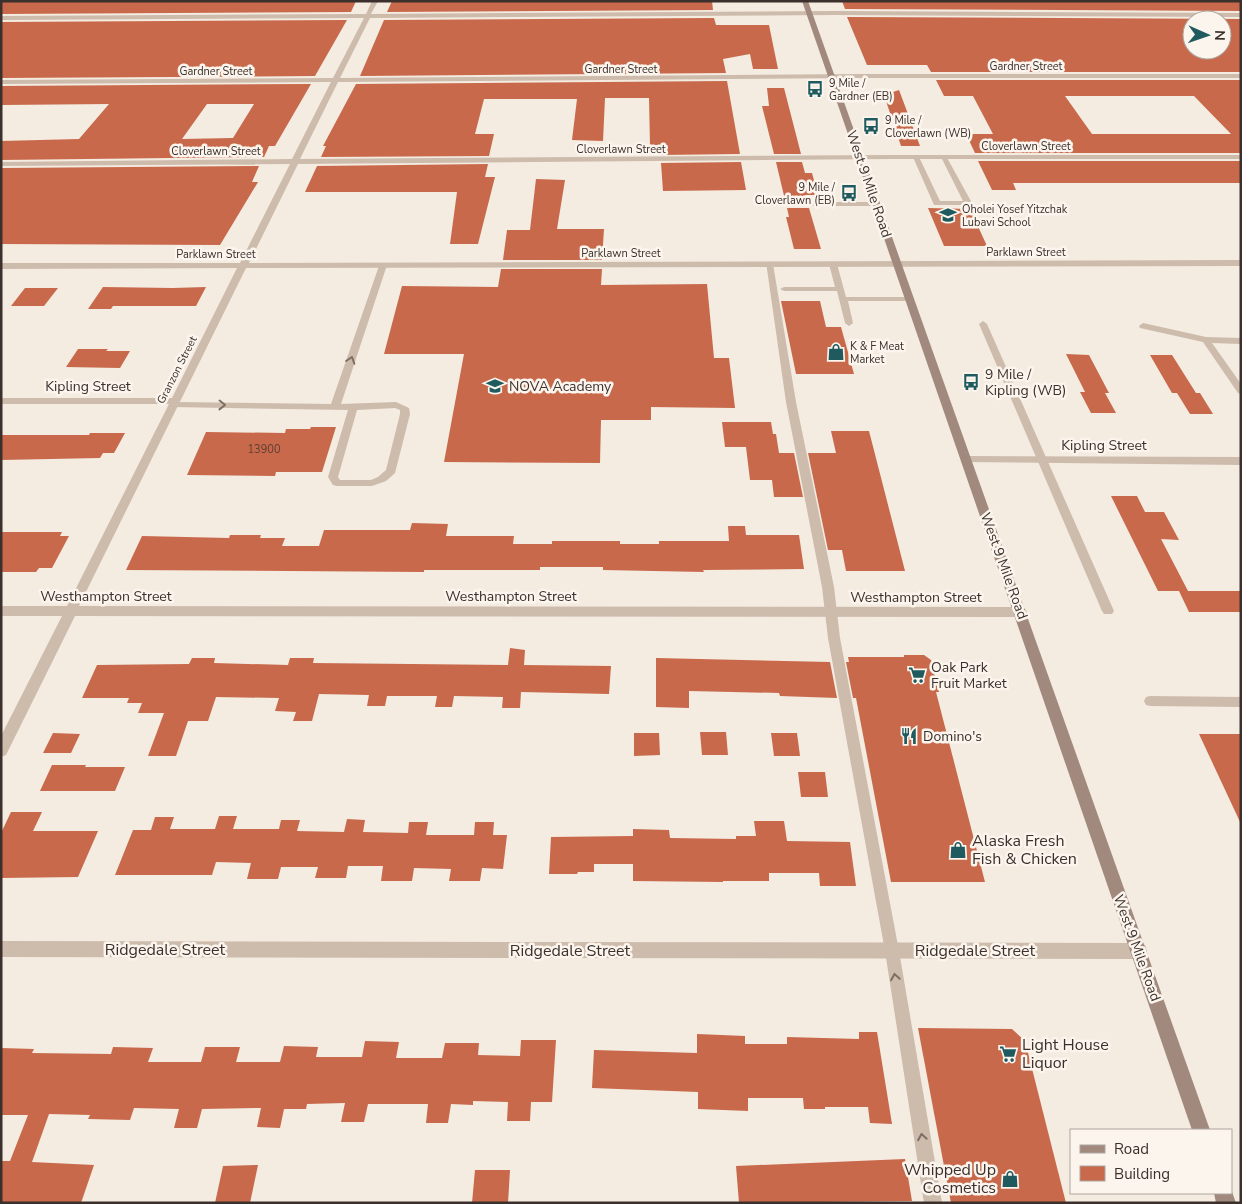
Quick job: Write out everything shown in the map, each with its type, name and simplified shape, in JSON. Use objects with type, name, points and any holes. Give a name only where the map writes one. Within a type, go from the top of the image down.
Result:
[{"type":"main road","name":"West 9 Mile Road","points":[[805,1],[1201,1129]]},
{"type":"street","name":"Granzon Street","points":[[1,751],[375,1]]},
{"type":"street","points":[[1,18],[1120,13],[1241,16]]},
{"type":"street","name":"Gardner Street","points":[[1,82],[1241,76]]},
{"type":"street","name":"Cloverlawn Street","points":[[1,164],[916,157],[1241,157]]},
{"type":"street","name":"Parklawn Street","points":[[1,266],[1241,263]]},
{"type":"street","name":"Kipling Street","points":[[1,401],[175,403]]},
{"type":"street","name":"Kipling Street","points":[[967,460],[1241,461]]},
{"type":"street","name":"Westhampton Street","points":[[1,611],[1020,612]]},
{"type":"street","name":"Ridgedale Street","points":[[1,949],[1138,951]]},
{"type":"lane","points":[[916,157],[937,203],[968,203],[944,157]]},
{"type":"lane","points":[[764,204],[876,204]]},
{"type":"lane","points":[[769,264],[791,402],[892,951],[933,1203]]},
{"type":"lane","points":[[833,264],[849,323]]},
{"type":"lane","points":[[335,407],[382,265]]},
{"type":"lane","points":[[784,289],[840,289]]},
{"type":"lane","points":[[843,299],[910,299]]},
{"type":"lane","points":[[983,324],[1108,611]]},
{"type":"lane","points":[[1142,326],[1206,340],[1241,341]]},
{"type":"lane","points":[[1206,340],[1241,391]]},
{"type":"lane","points":[[175,403],[335,407],[396,405],[404,408],[405,414],[390,471],[382,479],[372,484],[337,483],[333,477],[353,407]]},
{"type":"lane","points":[[1150,701],[1241,702]]},
{"type":"building","points":[[1,1],[356,1],[351,12],[1,14]]},
{"type":"building","points":[[392,1],[712,1],[713,10],[387,12]]},
{"type":"building","points":[[842,1],[1241,1],[1241,11],[845,9]]},
{"type":"building","points":[[847,17],[1182,19],[1182,60],[1232,60],[1232,19],[1241,19],[1241,72],[931,72],[927,65],[867,65]]},
{"type":"building","points":[[714,18],[716,25],[769,25],[778,69],[753,69],[750,54],[723,59],[726,73],[360,76],[384,20]]},
{"type":"building","points":[[347,20],[315,76],[1,78],[1,22]]},
{"type":"building","points":[[936,80],[1241,80],[1241,153],[975,153],[966,134],[993,134],[973,96],[944,96]],"holes":[[[1065,96],[1194,96],[1231,134],[1092,134]]]},
{"type":"building","points":[[727,81],[740,154],[660,155],[660,145],[650,145],[649,98],[605,98],[603,141],[572,140],[577,99],[484,99],[475,134],[494,134],[489,156],[321,157],[326,146],[323,146],[356,84]]},
{"type":"building","points":[[311,84],[275,146],[269,146],[264,157],[1,160],[1,141],[79,139],[109,104],[1,105],[1,86]],"holes":[[[207,104],[254,104],[233,138],[182,139]]]},
{"type":"building","points":[[767,88],[784,88],[801,154],[774,154],[762,106],[769,106]]},
{"type":"building","points":[[899,90],[920,146],[901,146],[884,95]]},
{"type":"building","points":[[978,161],[1241,161],[1241,183],[1013,183],[1016,190],[992,190]]},
{"type":"building","points":[[741,162],[746,190],[663,191],[661,163]]},
{"type":"building","points":[[776,162],[802,162],[805,173],[812,173],[818,195],[805,195],[807,200],[785,200]]},
{"type":"building","points":[[488,164],[485,177],[495,177],[478,244],[450,244],[457,192],[305,192],[317,166]]},
{"type":"building","points":[[259,166],[252,182],[258,182],[220,245],[1,244],[1,168]]},
{"type":"building","points":[[536,179],[565,180],[557,229],[604,229],[602,260],[503,260],[507,230],[530,230]]},
{"type":"building","points":[[787,208],[809,208],[821,249],[794,249],[786,217],[789,217]]},
{"type":"building","points":[[928,208],[970,209],[987,246],[944,246]]},
{"type":"building","points":[[501,269],[602,269],[601,285],[707,284],[714,358],[729,358],[735,408],[651,407],[651,420],[601,420],[600,463],[444,462],[464,354],[384,354],[402,286],[498,287]]},
{"type":"building","points":[[103,287],[206,287],[196,306],[113,306],[111,309],[88,309]]},
{"type":"building","points":[[25,288],[58,288],[44,306],[11,306]]},
{"type":"building","points":[[781,301],[820,301],[826,327],[841,327],[854,374],[796,374]]},
{"type":"building","points":[[78,349],[130,351],[120,368],[66,367]]},
{"type":"building","points":[[1066,354],[1089,355],[1109,393],[1105,393],[1116,413],[1091,413],[1080,392],[1085,392]]},
{"type":"building","points":[[1150,355],[1172,355],[1196,393],[1200,393],[1213,414],[1190,414],[1177,393],[1172,393]]},
{"type":"building","points":[[722,422],[771,422],[773,434],[776,434],[779,453],[794,453],[803,497],[774,497],[772,480],[750,480],[746,447],[725,447]]},
{"type":"building","points":[[311,427],[336,427],[322,472],[276,472],[275,476],[187,475],[206,432],[285,433],[286,429],[310,429]]},
{"type":"building","points":[[831,431],[869,431],[905,571],[846,571],[842,550],[828,550],[808,453],[836,453]]},
{"type":"building","points":[[90,433],[125,433],[114,453],[103,453],[100,458],[1,460],[1,435],[89,435]]},
{"type":"building","points":[[1111,496],[1137,496],[1145,512],[1164,512],[1179,540],[1161,539],[1188,591],[1241,591],[1241,612],[1189,612],[1179,591],[1158,591]]},
{"type":"building","points":[[412,523],[448,524],[446,536],[514,536],[513,544],[552,544],[552,541],[620,541],[620,544],[659,544],[659,541],[729,541],[728,526],[745,526],[746,535],[799,535],[804,569],[703,570],[704,572],[603,570],[603,567],[540,567],[540,570],[424,570],[424,572],[126,570],[142,536],[229,538],[230,535],[261,535],[260,538],[285,538],[282,546],[319,546],[324,530],[410,530]]},
{"type":"building","points":[[1,532],[62,532],[60,536],[69,536],[52,568],[39,568],[36,572],[1,572]]},
{"type":"building","points":[[510,648],[525,650],[524,665],[611,666],[609,694],[521,692],[520,708],[502,708],[503,697],[454,696],[452,707],[435,707],[437,696],[387,696],[385,706],[367,706],[369,695],[319,694],[312,721],[293,721],[296,712],[275,711],[279,698],[216,697],[208,721],[188,721],[176,756],[148,756],[164,713],[138,713],[142,703],[127,703],[129,698],[82,698],[97,665],[189,664],[192,658],[215,658],[214,663],[288,665],[290,658],[314,658],[313,663],[508,665]]},
{"type":"building","points":[[904,655],[924,655],[931,660],[939,692],[936,692],[985,882],[891,882],[856,698],[853,698],[846,662],[849,662],[848,657],[904,657]]},
{"type":"building","points":[[656,658],[830,662],[837,698],[780,696],[779,693],[689,691],[689,708],[656,707]]},
{"type":"building","points":[[700,732],[726,732],[728,755],[702,755]]},
{"type":"building","points":[[53,733],[80,734],[71,753],[43,753]]},
{"type":"building","points":[[634,733],[659,733],[660,755],[634,756]]},
{"type":"building","points":[[771,733],[797,733],[800,756],[774,756]]},
{"type":"building","points":[[1199,734],[1241,734],[1241,824]]},
{"type":"building","points":[[52,765],[125,767],[115,791],[40,791]]},
{"type":"building","points":[[798,772],[825,772],[828,797],[801,797]]},
{"type":"building","points":[[11,812],[42,812],[33,831],[98,831],[78,877],[1,878],[1,833]]},
{"type":"building","points":[[219,816],[237,816],[233,829],[279,829],[281,820],[300,820],[297,831],[344,832],[347,819],[365,820],[363,832],[408,833],[409,822],[428,822],[426,835],[474,835],[475,822],[494,822],[493,835],[507,835],[503,869],[482,868],[480,881],[449,881],[451,869],[414,868],[412,881],[381,881],[383,866],[348,866],[346,878],[315,878],[318,867],[281,867],[278,879],[247,879],[251,863],[216,862],[212,875],[115,875],[133,830],[151,830],[155,817],[174,817],[170,829],[215,829]]},
{"type":"building","points":[[754,821],[784,821],[787,841],[850,842],[856,886],[820,886],[819,873],[769,873],[769,881],[633,881],[633,864],[594,864],[594,872],[549,874],[551,837],[633,836],[633,829],[669,830],[670,838],[736,839],[736,836],[756,836]]},
{"type":"building","points":[[918,1028],[1012,1029],[1025,1041],[1066,1203],[951,1203]]},
{"type":"building","points":[[859,1032],[877,1032],[892,1124],[870,1123],[868,1107],[804,1109],[803,1098],[748,1098],[748,1111],[698,1109],[698,1092],[592,1088],[594,1050],[697,1053],[697,1034],[745,1036],[745,1044],[787,1044],[787,1037],[859,1039]]},
{"type":"building","points":[[521,1040],[556,1040],[552,1102],[531,1102],[530,1121],[507,1121],[508,1102],[473,1101],[473,1105],[451,1104],[448,1123],[426,1123],[428,1104],[368,1104],[364,1122],[341,1122],[345,1103],[307,1104],[306,1109],[284,1109],[280,1128],[257,1127],[261,1108],[202,1109],[197,1128],[174,1128],[179,1109],[134,1108],[130,1120],[88,1119],[90,1115],[49,1114],[32,1162],[94,1165],[81,1203],[1,1203],[1,1161],[10,1161],[28,1115],[1,1115],[1,1048],[34,1049],[32,1053],[111,1054],[113,1047],[153,1048],[148,1062],[201,1062],[205,1047],[240,1047],[236,1062],[280,1062],[284,1046],[318,1047],[316,1057],[362,1057],[365,1041],[399,1042],[396,1058],[442,1058],[445,1043],[479,1043],[478,1055],[520,1056]]},
{"type":"building","points":[[905,1159],[912,1201],[739,1203],[736,1166]]},
{"type":"building","points":[[258,1165],[250,1203],[215,1203],[223,1166]]},
{"type":"building","points":[[475,1170],[510,1170],[508,1203],[472,1203]]},
{"type":"place","name":"9 Mile / Gardner (EB)","points":[[815,89]]},
{"type":"place","name":"9 Mile / Cloverlawn (WB)","points":[[871,126]]},
{"type":"place","name":"9 Mile / Cloverlawn (EB)","points":[[849,193]]},
{"type":"place","name":"Oholei Yosef Yitzchak Lubavi School","points":[[948,215]]},
{"type":"place","name":"K & F Meat Market","points":[[836,352]]},
{"type":"place","name":"9 Mile / Kipling (WB)","points":[[971,382]]},
{"type":"place","name":"NOVA Academy","points":[[495,386]]},
{"type":"place","name":"Oak Park Fruit Market","points":[[917,675]]},
{"type":"place","name":"Domino's","points":[[909,736]]},
{"type":"place","name":"Alaska Fresh Fish & Chicken","points":[[958,850]]},
{"type":"place","name":"Light House Liquor","points":[[1008,1054]]},
{"type":"place","name":"Whipped Up Cosmetics","points":[[1010,1179]]}]
